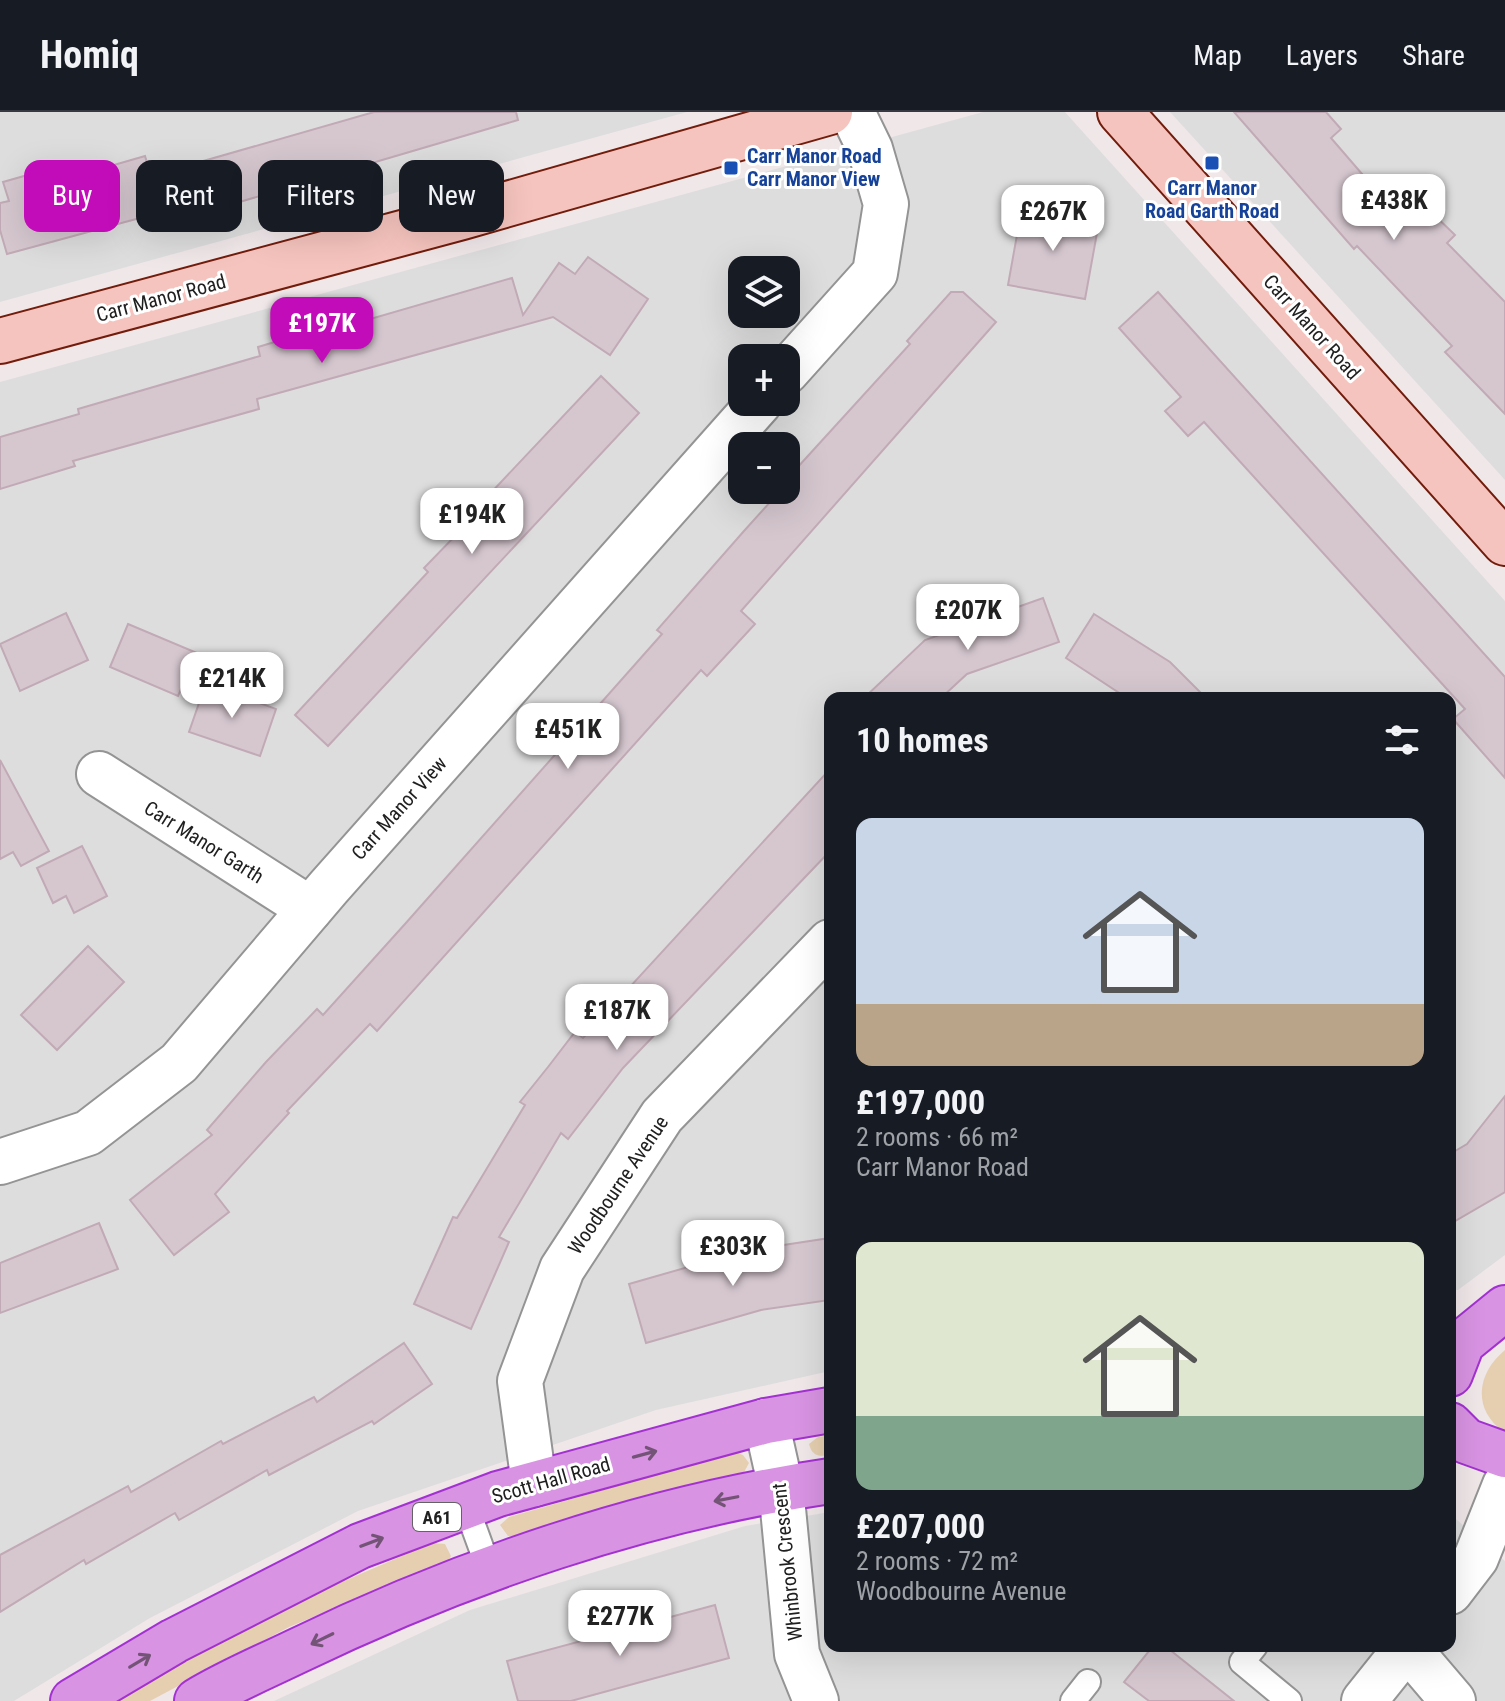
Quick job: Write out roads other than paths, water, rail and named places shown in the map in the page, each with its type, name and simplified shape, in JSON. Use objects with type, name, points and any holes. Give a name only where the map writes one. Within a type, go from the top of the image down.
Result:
[{"type":"highway","points":[[1456,1351],[1505,1308]]},
{"type":"highway","name":"Scott Hall Road","points":[[73,1701],[174,1641],[347,1553],[466,1506],[534,1484],[766,1421],[824,1411]]},
{"type":"highway","points":[[1456,1431],[1466,1441],[1505,1455]]},
{"type":"highway","points":[[197,1701],[375,1613],[555,1548],[696,1506],[824,1482]]},
{"type":"street","name":"Carr Manor Road","points":[[0,341],[462,217],[830,112]]},
{"type":"street","points":[[800,356],[875,273],[886,204],[870,149],[852,112]]},
{"type":"street","name":"Carr Manor Road","points":[[1120,112],[1505,543]]},
{"type":"street","name":"Carr Manor View","points":[[0,1162],[88,1133],[179,1063],[310,909],[748,416]]},
{"type":"street","name":"Carr Manor Garth","points":[[99,774],[310,909]]},
{"type":"street","name":"Woodbourne Avenue","points":[[534,1484],[520,1381],[562,1269],[662,1116],[824,948]]},
{"type":"street","name":"Whinbrook Crescent","points":[[766,1421],[781,1488],[797,1654],[816,1701]]},
{"type":"street","points":[[1456,1584],[1476,1558],[1505,1485]]},
{"type":"street","points":[[1364,1701],[1403,1652]]},
{"type":"street","points":[[1413,1652],[1453,1701]]},
{"type":"lane","points":[[466,1506],[490,1572]]},
{"type":"lane","points":[[1250,1652],[1242,1662],[1289,1701]]},
{"type":"place","name":"Carr Manor Road Garth Road","points":[[1212,163]]},
{"type":"place","name":"Carr Manor Road Carr Manor View","points":[[731,168]]}]
